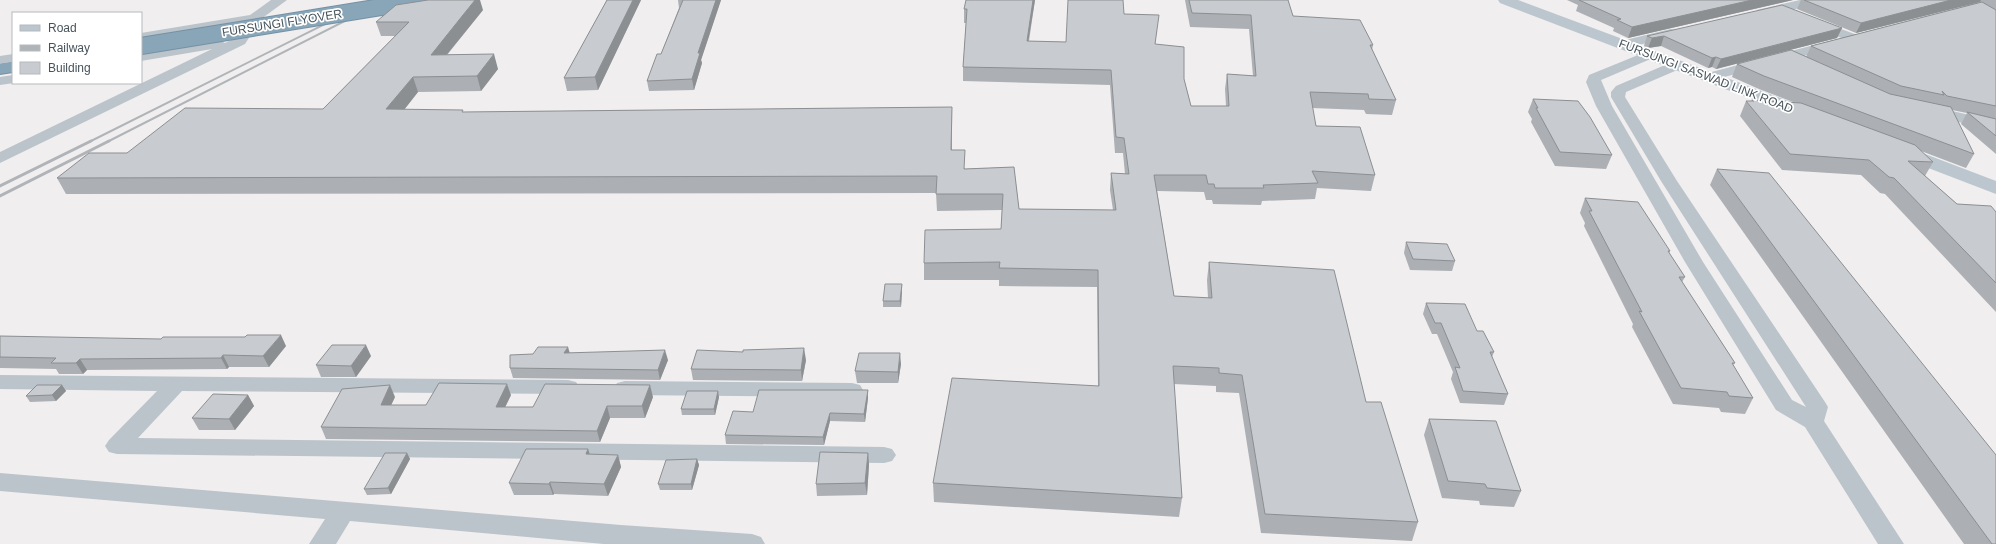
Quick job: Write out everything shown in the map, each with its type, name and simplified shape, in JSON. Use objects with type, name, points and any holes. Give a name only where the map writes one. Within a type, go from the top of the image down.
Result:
[{"type":"highway","name":"FURSUNGI FLYOVER","points":[[142,46],[424,0]]},
{"type":"highway","points":[[0,69],[12,67]]},
{"type":"street","points":[[0,158],[240,41],[251,20],[269,6],[281,0]]},
{"type":"street","name":"FURSUNGI SASWAD LINK ROAD","points":[[1505,0],[1813,117]]},
{"type":"street","points":[[1750,16],[1816,0]]},
{"type":"street","points":[[1955,7],[1979,8],[1996,3]]},
{"type":"street","points":[[1979,8],[1990,15]]},
{"type":"street","points":[[1780,9],[1855,39]]},
{"type":"street","points":[[142,37],[251,20]]},
{"type":"street","points":[[1622,45],[1682,31]]},
{"type":"street","points":[[1709,77],[1870,35]]},
{"type":"street","points":[[142,57],[240,41]]},
{"type":"street","points":[[1648,54],[1596,77],[1592,80],[1595,88],[1662,206],[1746,346],[1784,404],[1813,421],[1891,544]]},
{"type":"street","points":[[1786,56],[1806,65]]},
{"type":"street","points":[[0,60],[12,58]]},
{"type":"street","points":[[1677,65],[1621,89],[1618,92],[1618,97],[1669,181],[1817,407],[1813,421]]},
{"type":"street","points":[[0,81],[12,79]]},
{"type":"street","points":[[1920,109],[1996,126]]},
{"type":"street","points":[[1888,145],[1996,188]]},
{"type":"street","points":[[0,382],[852,390]]},
{"type":"street","points":[[176,384],[117,446],[884,454]]},
{"type":"street","points":[[0,482],[344,511],[619,540],[752,544]]},
{"type":"street","points":[[322,544],[344,511]]},
{"type":"building","points":[[428,0],[475,0],[431,55],[494,54],[477,76],[413,77],[386,109],[463,110],[462,112],[952,107],[951,150],[965,150],[964,169],[1014,167],[1019,209],[1116,210],[1111,173],[1129,174],[1124,138],[1116,137],[1111,70],[963,67],[967,9],[964,9],[966,0],[1033,0],[1027,41],[1066,42],[1068,0],[1123,0],[1124,14],[1159,15],[1155,44],[1184,47],[1184,79],[1191,106],[1229,106],[1227,74],[1256,76],[1251,15],[1192,13],[1189,0],[1288,0],[1293,16],[1360,20],[1373,45],[1370,45],[1396,100],[1369,99],[1368,94],[1310,92],[1316,126],[1360,127],[1375,175],[1312,171],[1318,183],[1263,185],[1264,188],[1215,188],[1214,184],[1208,184],[1206,175],[1154,175],[1174,296],[1212,298],[1209,262],[1334,270],[1366,402],[1381,402],[1418,522],[1265,514],[1242,375],[1219,373],[1219,368],[1173,366],[1182,498],[933,483],[952,378],[1099,386],[1098,270],[999,268],[1000,262],[924,263],[925,230],[1001,229],[1003,194],[936,194],[937,176],[57,178],[89,153],[127,153],[185,108],[323,109],[409,22],[376,22],[396,5]]},
{"type":"building","points":[[607,0],[633,0],[595,77],[564,78]]},
{"type":"building","points":[[683,0],[716,0],[698,53],[700,53],[692,79],[647,81],[657,54],[661,54]]},
{"type":"building","points":[[1579,0],[1752,0],[1632,27],[1617,20],[1621,19]]},
{"type":"building","points":[[1804,0],[1951,0],[1861,23]]},
{"type":"building","points":[[1982,2],[1996,10],[1996,106],[1947,96],[1942,91],[1944,95],[1901,86],[1811,46]]},
{"type":"building","points":[[1782,5],[1842,28],[1721,59],[1716,57],[1712,58],[1664,36],[1652,38],[1647,36]]},
{"type":"building","points":[[1791,50],[1890,94],[1951,107],[1974,154],[1764,76],[1737,64]]},
{"type":"building","points":[[1533,99],[1578,101],[1590,117],[1612,155],[1560,152],[1536,108],[1538,108]]},
{"type":"building","points":[[1752,100],[1801,103],[1915,145],[1933,162],[1908,161],[1957,204],[1991,206],[1996,212],[1996,283],[1894,178],[1889,177],[1869,160],[1790,154],[1746,101],[1754,101]]},
{"type":"building","points":[[1967,112],[1996,119],[1996,136]]},
{"type":"building","points":[[1717,169],[1769,173],[1996,455],[1996,544],[1992,544]]},
{"type":"building","points":[[1585,198],[1638,202],[1670,251],[1668,251],[1685,277],[1679,277],[1735,363],[1732,363],[1753,398],[1729,396],[1727,392],[1681,388],[1639,311],[1642,312],[1589,211],[1592,211]]},
{"type":"building","points":[[1406,242],[1447,244],[1455,261],[1413,259]]},
{"type":"building","points":[[885,284],[902,284],[900,301],[883,301]]},
{"type":"building","points":[[1426,303],[1465,304],[1477,331],[1483,331],[1494,352],[1490,352],[1508,394],[1463,391],[1455,367],[1460,368],[1441,323],[1435,323]]},
{"type":"building","points":[[247,335],[281,335],[263,356],[223,355],[221,358],[80,359],[76,363],[51,363],[56,358],[0,357],[0,336],[161,339],[163,337],[245,337]]},
{"type":"building","points":[[332,345],[366,345],[351,366],[316,365]]},
{"type":"building","points":[[538,347],[568,347],[564,353],[665,350],[658,370],[510,368],[510,355],[533,354]]},
{"type":"building","points":[[804,348],[801,370],[691,369],[697,350],[743,352],[743,350]]},
{"type":"building","points":[[859,353],[900,353],[898,372],[855,371]]},
{"type":"building","points":[[439,383],[507,384],[496,407],[533,407],[545,384],[650,385],[642,406],[607,406],[597,431],[321,427],[342,389],[390,385],[381,405],[426,405]]},
{"type":"building","points":[[37,385],[62,385],[52,395],[26,396]]},
{"type":"building","points":[[759,390],[868,390],[864,414],[830,413],[823,437],[725,435],[733,411],[753,412]]},
{"type":"building","points":[[687,391],[718,391],[714,409],[681,409]]},
{"type":"building","points":[[213,394],[248,395],[229,419],[192,418]]},
{"type":"building","points":[[1429,419],[1496,421],[1521,491],[1487,488],[1485,484],[1448,481]]},
{"type":"building","points":[[526,449],[588,449],[586,454],[618,455],[604,484],[550,482],[549,484],[509,483]]},
{"type":"building","points":[[820,452],[868,453],[865,483],[816,484]]},
{"type":"building","points":[[385,453],[407,453],[388,488],[364,489]]},
{"type":"building","points":[[697,459],[691,484],[658,484],[666,460]]},
{"type":"railway","points":[[91,141],[373,0]]},
{"type":"railway","points":[[107,142],[386,0]]},
{"type":"railway","points":[[0,186],[91,141]]},
{"type":"railway","points":[[0,196],[109,141]]}]
